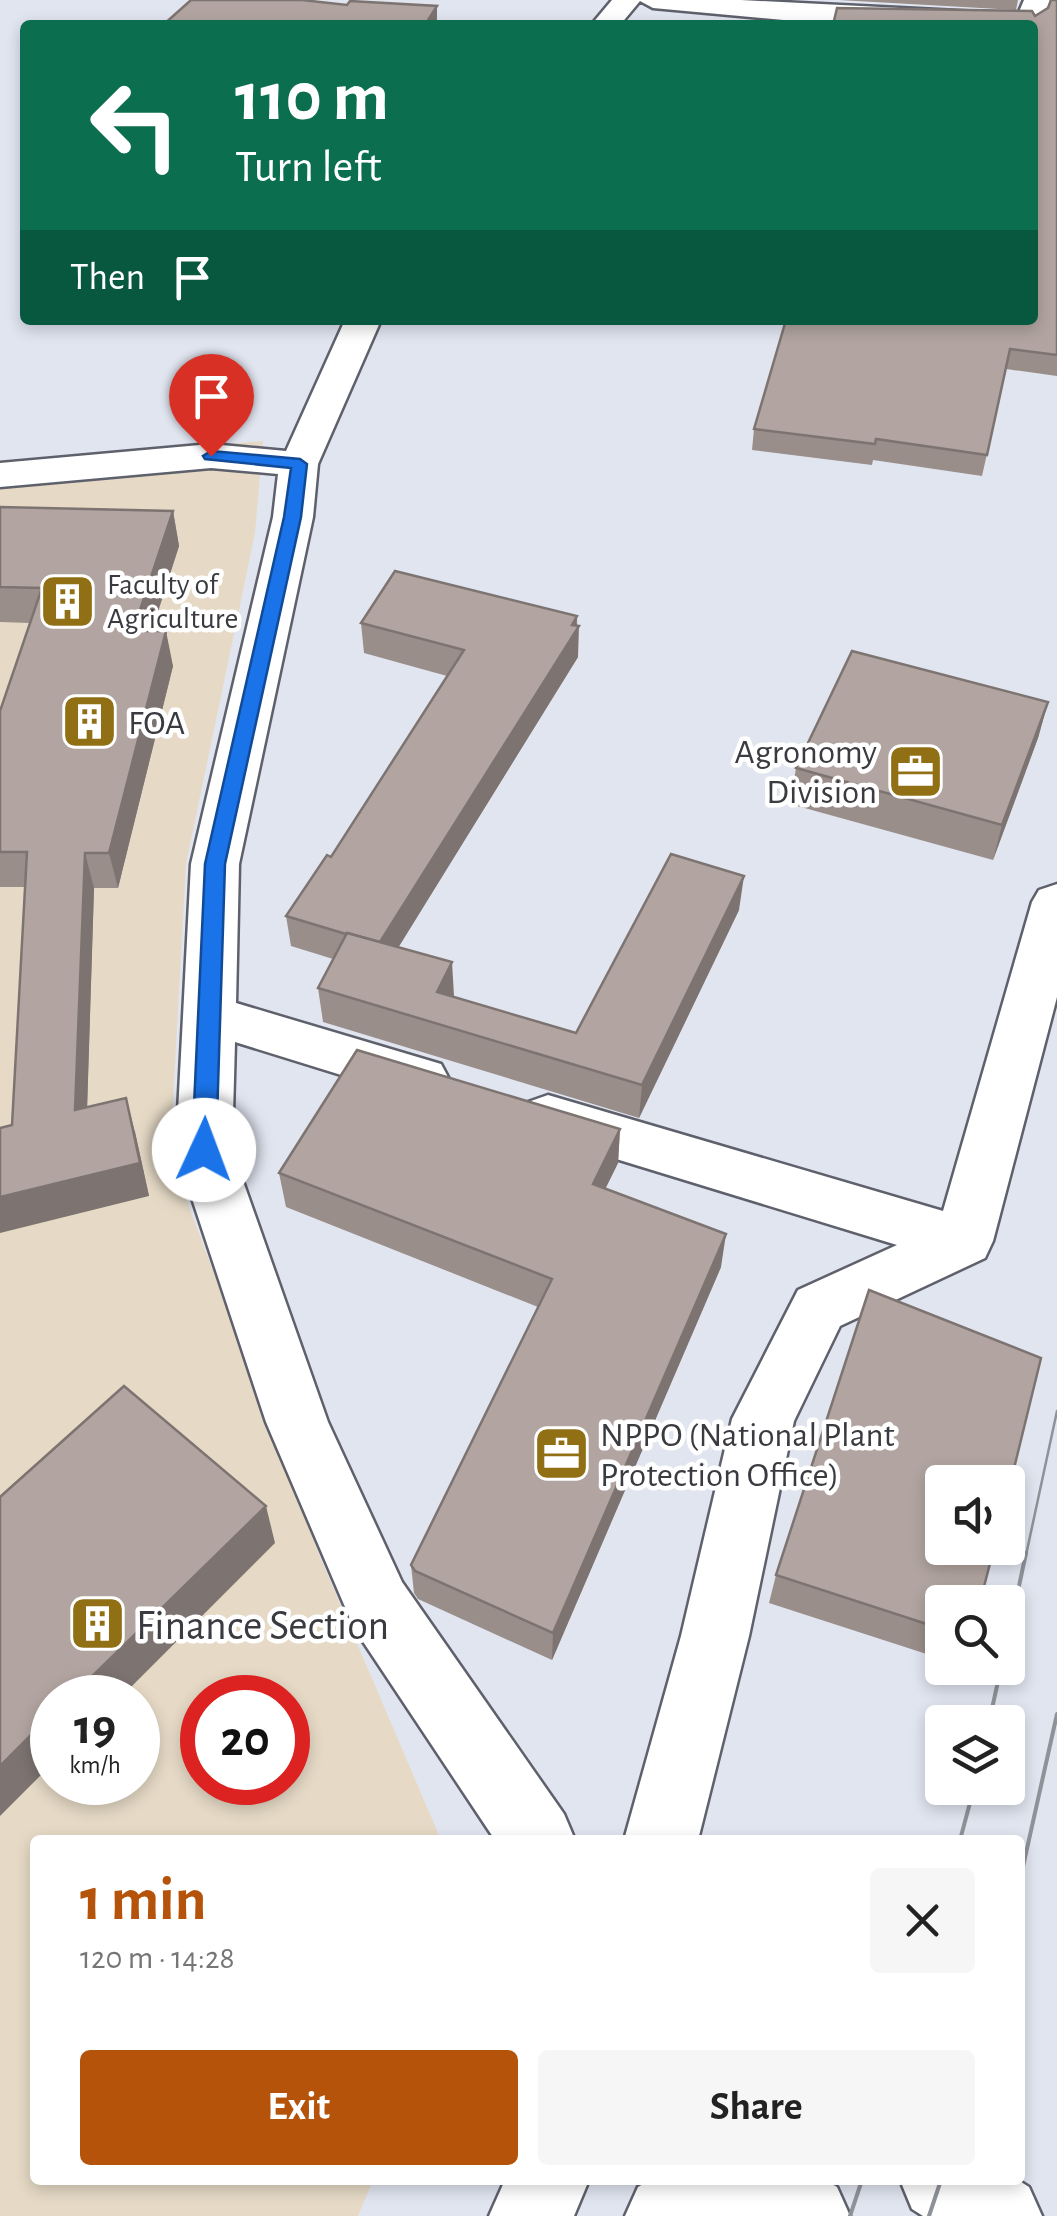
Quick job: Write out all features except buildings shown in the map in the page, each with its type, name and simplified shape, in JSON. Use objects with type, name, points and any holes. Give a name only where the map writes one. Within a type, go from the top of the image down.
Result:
[{"type":"street","points":[[609,20],[627,0]]},
{"type":"street","points":[[653,0],[793,20]]},
{"type":"street","points":[[361,325],[300,464],[293,517],[215,864],[204,1150],[297,1422],[378,1605],[535,1835]]},
{"type":"street","points":[[0,475],[211,456],[300,464]]},
{"type":"street","points":[[662,1835],[715,1636],[764,1419],[819,1308],[964,1241],[1057,902]]},
{"type":"street","points":[[210,1016],[964,1241]]},
{"type":"street","points":[[531,2216],[546,2185]]},
{"type":"street","points":[[668,2216],[729,2185]]},
{"type":"street","points":[[749,2185],[808,2216]]},
{"type":"street","points":[[949,2185],[1000,2216]]},
{"type":"shaded area","points":[[263,441],[255,533],[186,864],[170,1156],[321,1559],[439,1835],[30,1835],[30,2185],[371,2185],[358,2216],[0,2216],[0,463]]},
{"type":"tram line","points":[[1026,1555],[1057,1411]]},
{"type":"tram line","points":[[1019,1585],[1026,1553]]},
{"type":"tram line","points":[[993,1705],[997,1685]]},
{"type":"tram line","points":[[1025,1858],[1057,1714]]},
{"type":"tram line","points":[[961,1835],[969,1805]]},
{"type":"tram line","points":[[850,2216],[860,2185]]},
{"type":"tram line","points":[[929,2216],[939,2185]]},
{"type":"place","name":"Faculty of Agriculture","points":[[68,601]]},
{"type":"place","name":"FOA","points":[[89,722]]},
{"type":"place","name":"Agronomy Division","points":[[916,771]]},
{"type":"place","name":"NPPO (National Plant Protection Office)","points":[[561,1454]]},
{"type":"place","name":"Finance Section","points":[[97,1624]]},
{"type":"route","points":[[204,1150],[215,864],[293,517],[300,464],[211,456]]}]
